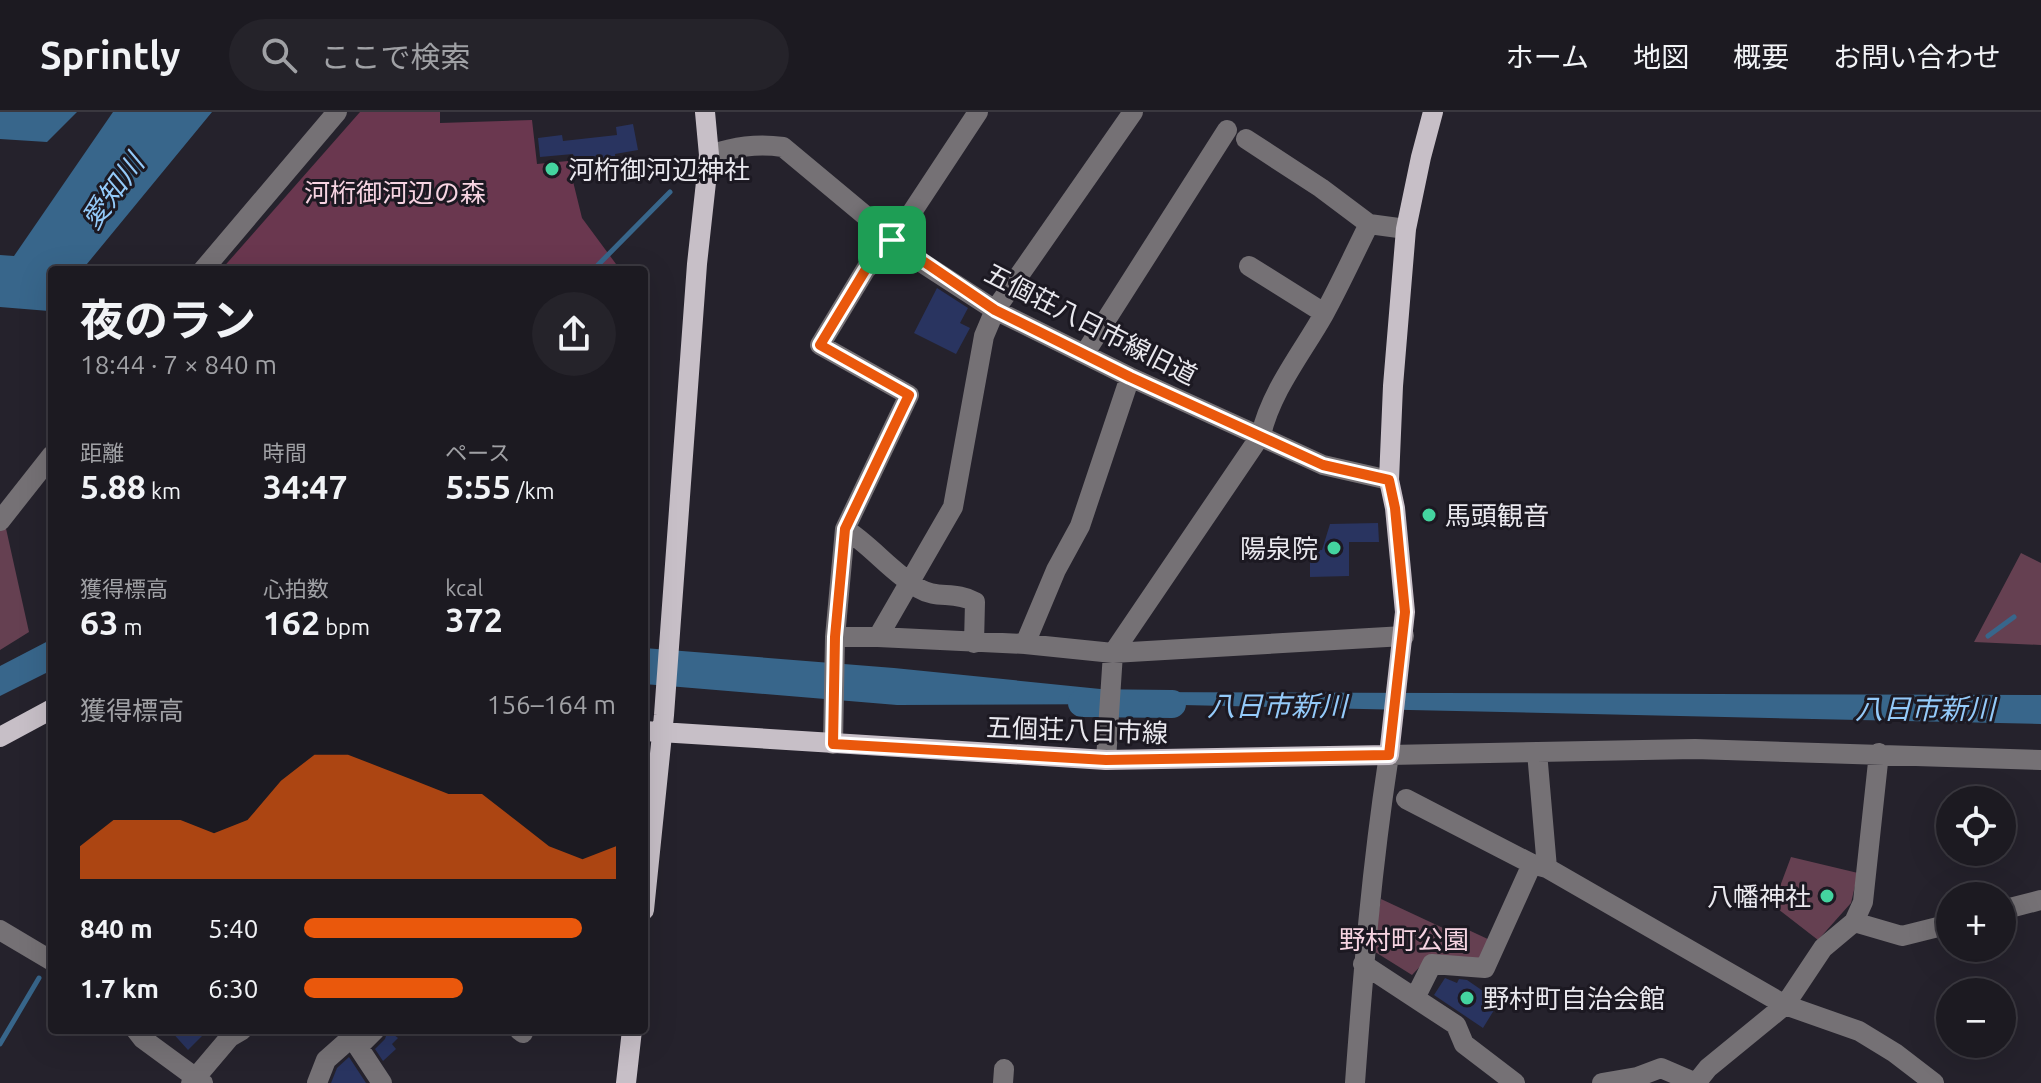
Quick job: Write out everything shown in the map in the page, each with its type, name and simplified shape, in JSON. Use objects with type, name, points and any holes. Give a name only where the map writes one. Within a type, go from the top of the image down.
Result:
[{"type":"main road","points":[[648,853],[657,726],[670,623],[697,264],[709,155],[705,112]]},
{"type":"main road","points":[[1389,755],[1405,612],[1395,508],[1389,480],[1393,386],[1406,229],[1433,112]]},
{"type":"main road","points":[[0,737],[48,711]]},
{"type":"main road","name":"五個荘八日市線","points":[[657,726],[833,744],[1106,760],[1389,755]]},
{"type":"main road","points":[[626,1083],[632,1034]]},
{"type":"street","points":[[206,266],[337,112]]},
{"type":"street","points":[[833,744],[835,637],[845,529],[909,395],[820,345],[866,269],[887,250],[978,112]]},
{"type":"street","points":[[878,637],[953,507],[984,336],[995,310],[1133,112]]},
{"type":"street","points":[[1085,353],[1227,130]]},
{"type":"street","points":[[1246,139],[1369,224],[1406,229]]},
{"type":"street","name":"五個荘八日市線旧道","points":[[709,155],[736,146],[764,144],[783,147],[892,240],[995,310],[1130,377],[1323,465],[1389,480]]},
{"type":"street","points":[[1106,760],[1113,653],[1261,435],[1283,381],[1324,313],[1369,224]]},
{"type":"street","points":[[1249,266],[1324,313]]},
{"type":"street","points":[[1025,644],[1056,570],[1080,526],[1130,377]]},
{"type":"street","points":[[0,521],[48,460]]},
{"type":"street","points":[[845,529],[866,542],[922,591],[962,595],[975,602],[974,643]]},
{"type":"street","points":[[835,637],[1025,644],[1113,653],[1404,636]]},
{"type":"street","points":[[1355,1083],[1363,964],[1389,755],[1695,749],[2041,760]]},
{"type":"street","points":[[1416,996],[1432,964],[1485,968],[1539,866],[1537,752]]},
{"type":"street","points":[[1602,1083],[1637,1077],[1661,1068],[1693,1081],[1785,1005],[1823,948],[1854,922],[1863,902],[1879,753]]},
{"type":"street","points":[[1406,799],[1539,866],[1785,1005],[1859,1031],[1895,1053],[1934,1083]]},
{"type":"street","points":[[2016,906],[2041,900]]},
{"type":"street","points":[[1854,922],[1902,936],[1936,928]]},
{"type":"street","points":[[0,930],[48,959]]},
{"type":"street","points":[[1363,964],[1456,1025],[1464,1044],[1515,1083]]},
{"type":"street","points":[[149,1034],[196,1081],[235,1034]]},
{"type":"street","points":[[317,1083],[326,1060],[352,1038],[382,1083]]},
{"type":"green space","name":"河桁御河辺の森","points":[[360,112],[440,112],[440,123],[532,120],[537,164],[568,161],[582,218],[616,264],[614,266],[225,266]]},
{"type":"green space","points":[[0,520],[5,524],[29,632],[0,650]]},
{"type":"green space","points":[[2021,553],[2041,563],[2041,645],[1974,642]]},
{"type":"green space","points":[[1791,857],[1858,873],[1851,903],[1818,940],[1773,905]]},
{"type":"green space","name":"野村町公園","points":[[1381,899],[1458,935],[1462,927],[1492,941],[1482,960],[1429,957],[1412,975],[1372,950]]},
{"type":"water","points":[[0,112],[77,112],[47,142],[0,139]]},
{"type":"water","name":"愛知川","points":[[113,112],[212,112],[85,266],[48,266],[48,311],[0,307],[0,255],[14,256]]},
{"type":"water","points":[[48,641],[48,672],[0,696],[0,666]]},
{"type":"water","name":"八日市新川","points":[[648,648],[894,668],[1130,692],[2041,695],[2041,724],[1137,704],[897,705],[648,684]]},
{"type":"building","points":[[633,124],[638,150],[615,154],[616,162],[575,167],[573,154],[540,157],[538,138],[562,135],[563,141],[617,135],[616,127]]},
{"type":"building","points":[[937,288],[968,308],[960,323],[970,328],[956,354],[914,333]]},
{"type":"building","name":"陽泉院","points":[[1378,523],[1379,542],[1349,542],[1349,576],[1310,577],[1310,551],[1322,550],[1330,524]]},
{"type":"building","name":"野村町自治会館","points":[[1445,978],[1457,983],[1459,979],[1467,980],[1499,1002],[1483,1028],[1434,995]]},
{"type":"building","points":[[174,1034],[204,1034],[188,1050]]},
{"type":"building","points":[[387,1034],[398,1038],[392,1044],[396,1049],[383,1061],[375,1049]]},
{"type":"building","points":[[349,1057],[366,1083],[331,1083],[337,1068]]},
{"type":"waterway","points":[[597,266],[670,192]]},
{"type":"waterway","points":[[1988,636],[2014,617]]},
{"type":"waterway","name":"八日市新川","points":[[1082,703],[1172,704]]},
{"type":"waterway","points":[[0,1044],[39,978]]},
{"type":"place","name":"河桁御河辺神社","points":[[552,169]]},
{"type":"place","name":"馬頭観音","points":[[1429,515]]},
{"type":"place","name":"陽泉院","points":[[1334,548]]},
{"type":"place","name":"八幡神社","points":[[1827,896]]},
{"type":"place","name":"野村町自治会館","points":[[1467,998]]},
{"type":"route","points":[[892,240],[995,310],[1130,377],[1323,465],[1389,480],[1395,508],[1405,612],[1389,755],[1106,760],[833,744],[835,637],[845,529],[909,395],[820,345],[866,269],[887,250],[892,240]]}]
